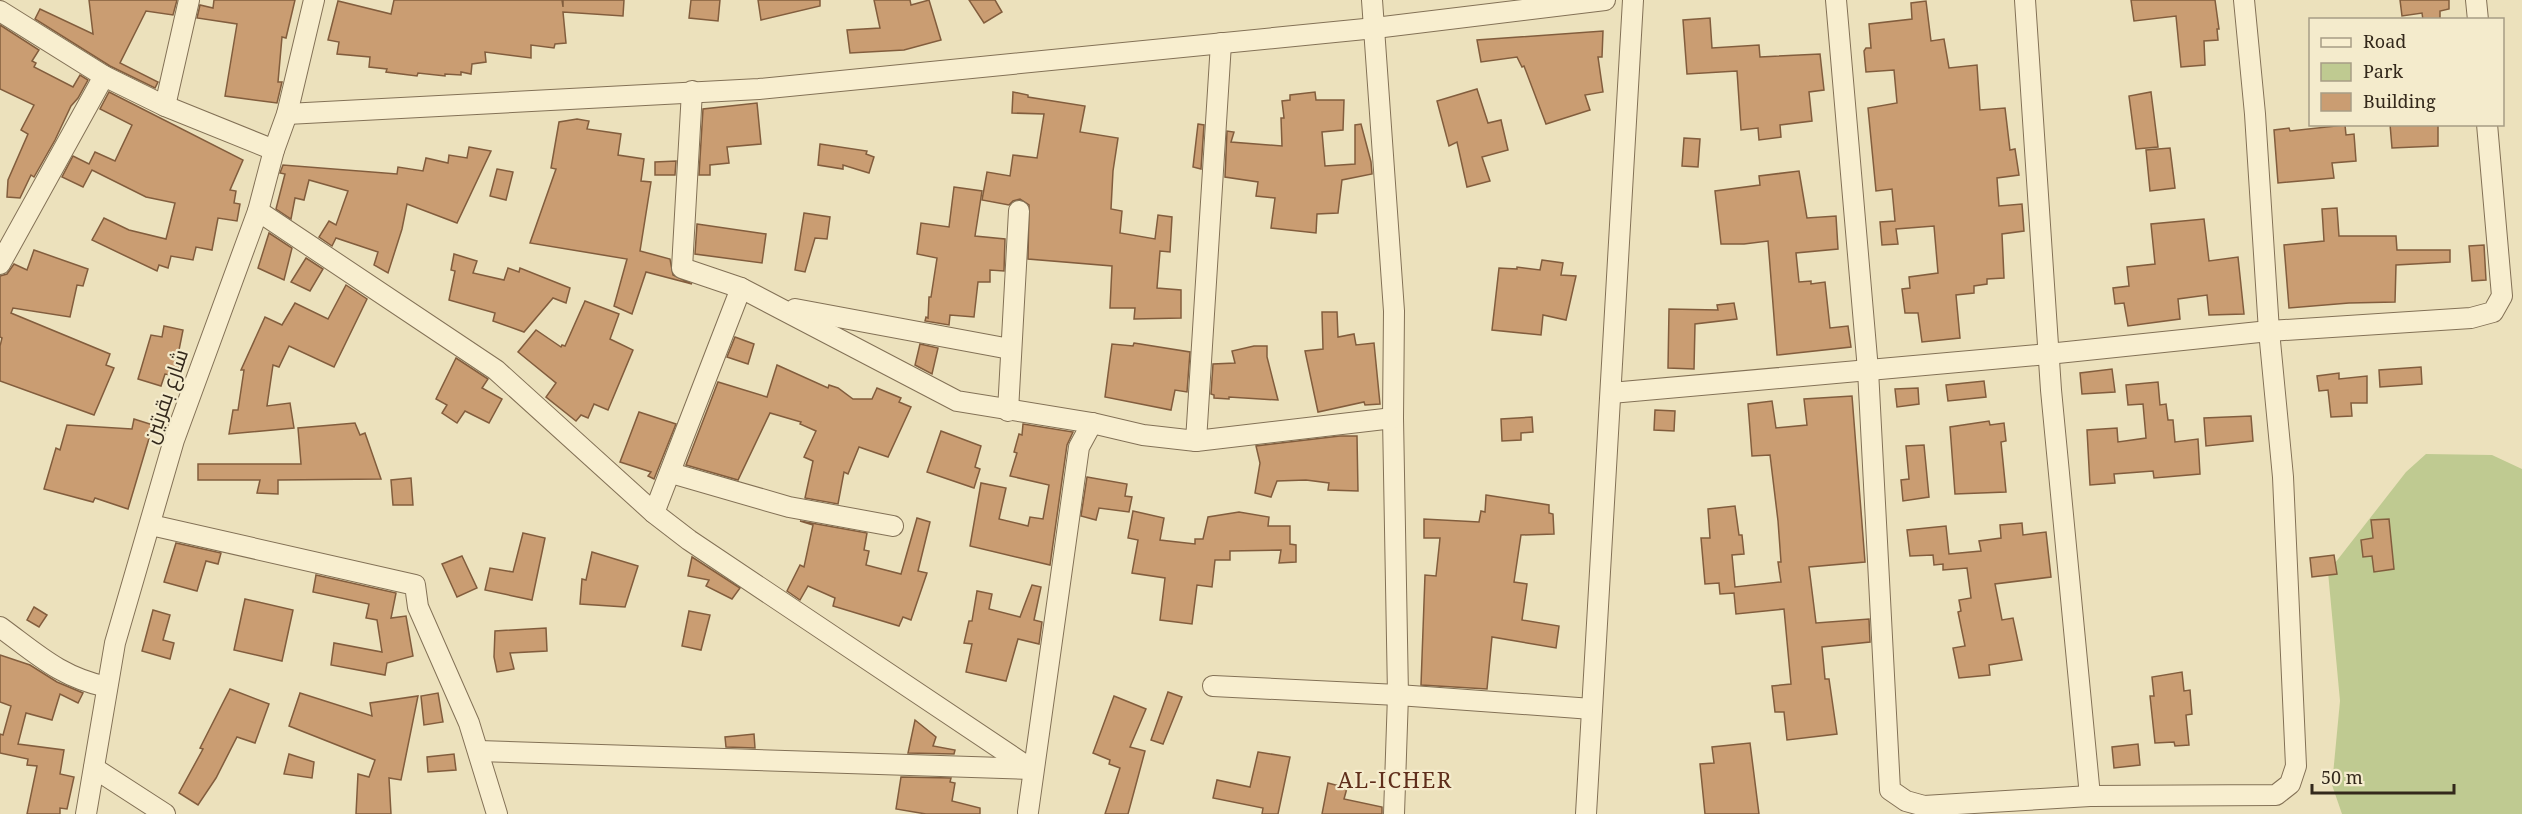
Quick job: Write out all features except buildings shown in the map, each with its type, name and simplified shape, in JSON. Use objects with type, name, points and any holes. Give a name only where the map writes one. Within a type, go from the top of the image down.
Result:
[{"type":"street","points":[[165,106],[189,0]]},
{"type":"street","name":"شارع بقرتين","points":[[86,814],[115,643],[174,440],[258,211],[274,150],[287,114],[314,0]]},
{"type":"street","points":[[1372,0],[1394,310],[1393,418],[1398,695],[1394,814]]},
{"type":"street","points":[[287,114],[759,89],[1375,28],[1605,0]]},
{"type":"street","points":[[1586,814],[1634,0]]},
{"type":"street","points":[[1836,0],[1868,370],[1890,790],[1906,801],[1924,806],[2090,796],[2276,795],[2290,784],[2296,766],[2283,477],[2269,331],[2255,114],[2244,0]]},
{"type":"street","points":[[2025,0],[2048,354],[2090,796]]},
{"type":"street","points":[[2476,0],[2478,18]]},
{"type":"street","points":[[0,10],[104,76],[165,106],[274,150]]},
{"type":"street","points":[[1196,441],[1221,43]]},
{"type":"street","points":[[0,264],[104,76]]},
{"type":"street","points":[[692,91],[682,268],[741,288],[957,400],[1008,411],[1092,423],[1143,435],[1196,441],[1393,418]]},
{"type":"street","points":[[1611,393],[2048,354],[2269,331],[2471,318],[2493,312],[2502,296],[2487,126]]},
{"type":"street","points":[[258,211],[496,370],[654,513],[747,580],[1031,769]]},
{"type":"street","points":[[1008,411],[1019,211]]},
{"type":"street","points":[[654,513],[672,473],[741,288]]},
{"type":"street","points":[[776,306],[1010,349]]},
{"type":"street","points":[[1028,813],[1079,447],[1092,423]]},
{"type":"street","points":[[672,473],[789,507],[892,526]]},
{"type":"street","points":[[151,525],[415,585],[418,607],[479,751],[497,814]]},
{"type":"street","points":[[0,627],[61,672],[107,687]]},
{"type":"street","points":[[1213,686],[1398,695],[1592,709]]},
{"type":"street","points":[[479,751],[1031,769]]},
{"type":"street","points":[[94,768],[165,814]]},
{"type":"street","points":[[1028,813],[1031,769]]},
{"type":"green space","points":[[2426,454],[2492,455],[2522,469],[2522,814],[2342,814],[2332,785],[2340,701],[2328,572],[2406,472]]},
{"type":"district","name":"AL-ICHER","points":[[1395,779]]}]
